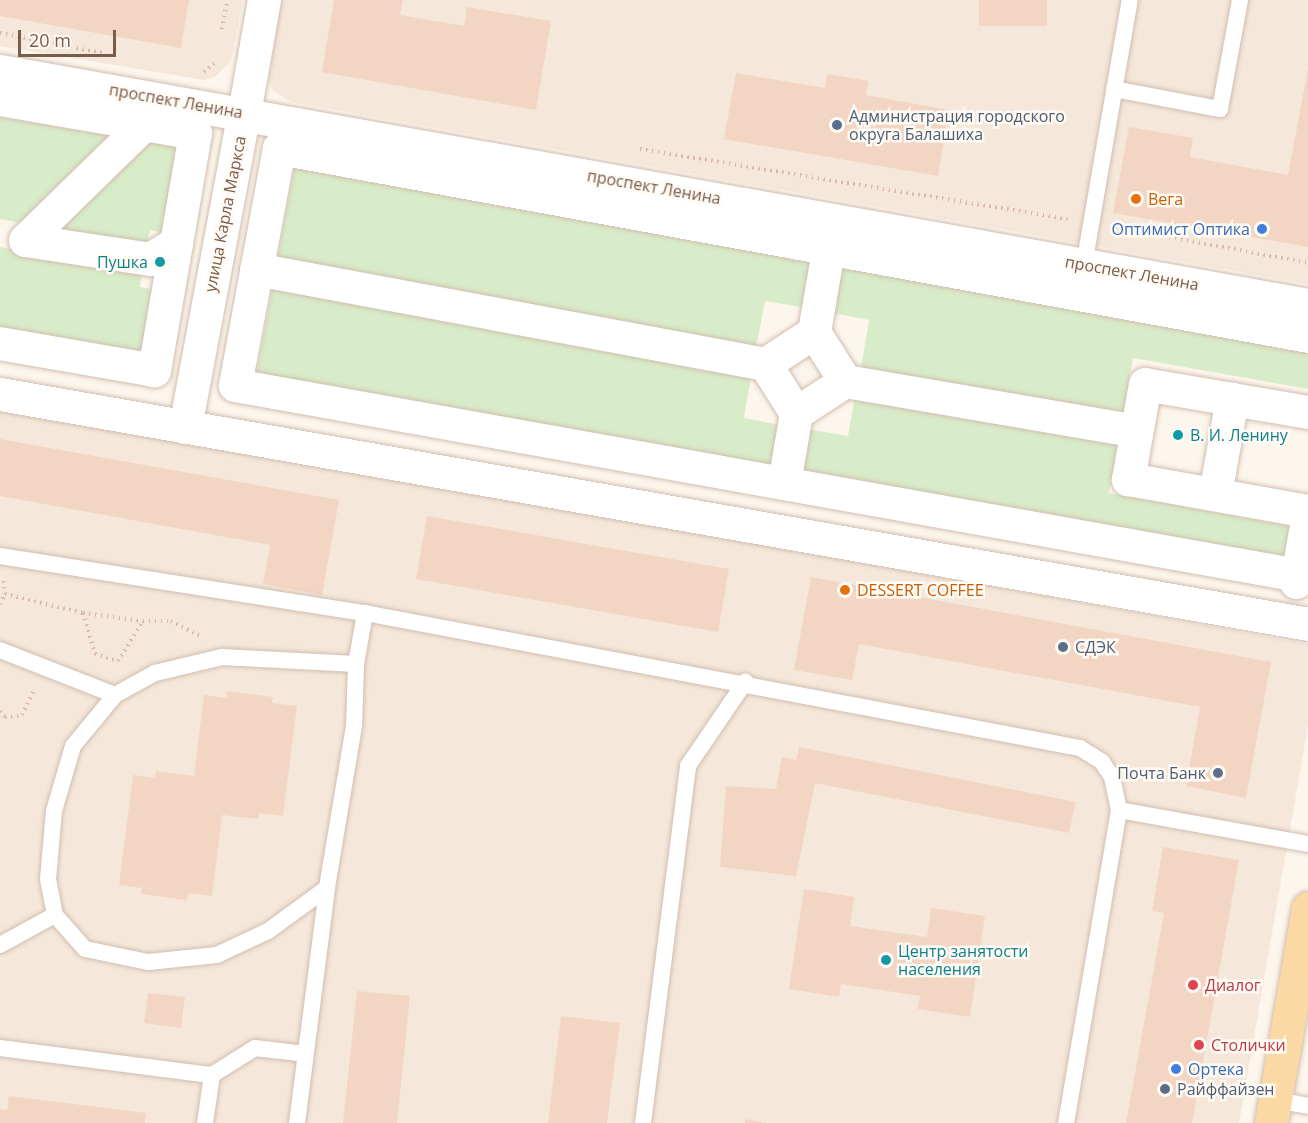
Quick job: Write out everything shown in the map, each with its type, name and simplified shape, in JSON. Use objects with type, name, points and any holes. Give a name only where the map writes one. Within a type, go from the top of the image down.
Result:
[{"type":"main road","points":[[1273,1112],[1308,908]]},
{"type":"street","name":"улица Карла Маркса","points":[[185,428],[264,0]]},
{"type":"street","name":"проспект Ленина","points":[[0,71],[1308,305]]},
{"type":"street","points":[[0,99],[195,133],[165,262],[154,370],[0,343]]},
{"type":"street","points":[[12,238],[144,124]]},
{"type":"street","points":[[1308,336],[279,148],[235,385],[1300,575],[1308,512],[1128,479],[1145,384],[1308,412]]},
{"type":"street","points":[[12,238],[165,262]]},
{"type":"street","points":[[828,250],[814,332],[845,381]]},
{"type":"street","points":[[256,268],[765,364],[814,332]]},
{"type":"street","points":[[765,364],[796,412],[784,483]]},
{"type":"street","points":[[796,412],[845,381],[1136,431]]},
{"type":"street","points":[[0,394],[1308,624]]},
{"type":"street","points":[[1215,494],[1232,399]]},
{"type":"lane","points":[[1084,265],[1130,0]]},
{"type":"lane","points":[[1114,89],[1220,109],[1240,0]]},
{"type":"lane","points":[[1,556],[365,613],[746,682],[1080,748],[1102,762],[1112,777],[1119,810],[1066,1123]]},
{"type":"lane","points":[[297,1123],[327,888],[354,726],[356,664],[365,613]]},
{"type":"lane","points":[[0,650],[116,695]]},
{"type":"lane","points":[[327,888],[268,931],[217,955],[148,962],[85,949],[55,915],[48,879],[54,811],[73,746],[116,695],[155,673],[222,657],[356,664]]},
{"type":"lane","points":[[643,1123],[688,766],[746,682]]},
{"type":"lane","points":[[1119,810],[1308,844]]},
{"type":"lane","points":[[0,945],[55,915]]},
{"type":"lane","points":[[0,1048],[212,1075],[255,1048],[305,1054]]},
{"type":"lane","points":[[205,1123],[212,1075]]},
{"type":"lane","points":[[1273,1112],[1308,1106]]},
{"type":"path","points":[[222,31],[227,0]]},
{"type":"path","points":[[0,33],[114,55]]},
{"type":"path","points":[[194,70],[206,72],[217,63],[219,52]]},
{"type":"path","points":[[632,148],[1091,223],[1308,263]]},
{"type":"path","points":[[0,604],[5,594],[1,556]]},
{"type":"path","points":[[5,594],[83,613],[143,621],[171,621],[197,632],[222,657]]},
{"type":"path","points":[[83,613],[95,654],[118,661],[143,621]]},
{"type":"path","points":[[0,711],[5,717],[22,715],[45,668]]},
{"type":"shaded area","points":[[0,0],[243,0],[231,61],[215,77],[204,80],[0,46]]},
{"type":"shaded area","points":[[281,0],[1308,0],[1308,284],[291,102],[273,91],[269,81]]},
{"type":"shaded area","points":[[0,406],[1308,644],[1308,726],[1239,1123],[0,1123]]},
{"type":"green space","points":[[0,117],[118,137],[27,224],[0,219]]},
{"type":"green space","points":[[143,140],[182,148],[168,234],[150,230],[147,245],[52,228]]},
{"type":"green space","points":[[295,164],[816,258],[807,308],[765,301],[756,348],[277,261]]},
{"type":"green space","points":[[0,247],[142,272],[140,287],[157,290],[145,360],[0,335]]},
{"type":"green space","points":[[836,261],[1308,346],[1308,389],[1133,358],[1123,414],[861,367],[869,320],[827,312]]},
{"type":"green space","points":[[273,285],[752,371],[744,418],[786,426],[777,477],[255,382]]},
{"type":"green space","points":[[856,390],[1119,437],[1109,493],[1294,527],[1286,568],[797,480],[806,429],[848,436]]},
{"type":"building","points":[[0,0],[189,0],[181,48],[0,16]]},
{"type":"building","points":[[334,0],[403,0],[400,15],[464,26],[467,7],[551,21],[536,110],[322,72]]},
{"type":"building","points":[[979,0],[1047,0],[1047,26],[979,26]]},
{"type":"building","points":[[1308,69],[1308,247],[1113,213],[1129,127],[1193,138],[1190,157],[1288,175]]},
{"type":"building","name":"Администрация городского округа Балашиха","points":[[736,73],[825,88],[827,74],[869,81],[866,95],[949,110],[938,176],[724,139]]},
{"type":"building","points":[[0,439],[339,500],[322,595],[263,584],[270,545],[0,496]]},
{"type":"building","points":[[427,516],[729,569],[718,632],[416,579]]},
{"type":"building","points":[[811,577],[1271,662],[1246,798],[1186,786],[1200,707],[859,644],[852,680],[794,670]]},
{"type":"building","points":[[227,691],[273,697],[272,703],[297,706],[283,816],[259,813],[258,819],[222,815],[212,896],[188,893],[187,900],[141,894],[142,888],[119,885],[133,775],[155,778],[156,771],[194,776],[204,695],[227,698]]},
{"type":"building","points":[[799,747],[1076,802],[1069,833],[815,783],[796,876],[720,867],[726,786],[776,789],[782,757],[796,760]]},
{"type":"building","points":[[1163,847],[1239,860],[1192,1123],[1126,1123],[1164,913],[1152,911]]},
{"type":"building","name":"Центр занятости населения","points":[[804,889],[854,897],[850,926],[927,937],[931,908],[985,916],[970,1017],[918,1009],[920,996],[841,984],[839,997],[789,989]]},
{"type":"building","points":[[357,991],[410,996],[397,1123],[343,1123]]},
{"type":"building","points":[[148,993],[185,997],[181,1028],[144,1023]]},
{"type":"building","points":[[561,1016],[620,1023],[607,1123],[548,1123]]},
{"type":"building","points":[[9,1096],[146,1113],[145,1123],[0,1123],[0,1109],[7,1110]]},
{"type":"building","points":[[745,1119],[762,1122],[762,1123],[745,1123]]},
{"type":"place","name":"Администрация городского округа Балашиха","points":[[837,125]]},
{"type":"place","name":"Вега","points":[[1136,199]]},
{"type":"place","name":"Оптимист Оптика","points":[[1262,229]]},
{"type":"place","name":"Пушка","points":[[160,262]]},
{"type":"place","name":"В. И. Ленину","points":[[1178,435]]},
{"type":"place","name":"DESSERT COFFEE","points":[[845,590]]},
{"type":"place","name":"СДЭК","points":[[1063,647]]},
{"type":"place","name":"Почта Банк","points":[[1218,773]]},
{"type":"place","name":"Центр занятости населения","points":[[886,960]]},
{"type":"place","name":"Диалог","points":[[1193,985]]},
{"type":"place","name":"Столички","points":[[1199,1045]]},
{"type":"place","name":"Ортека","points":[[1176,1069]]},
{"type":"place","name":"Райффайзен","points":[[1165,1089]]}]
